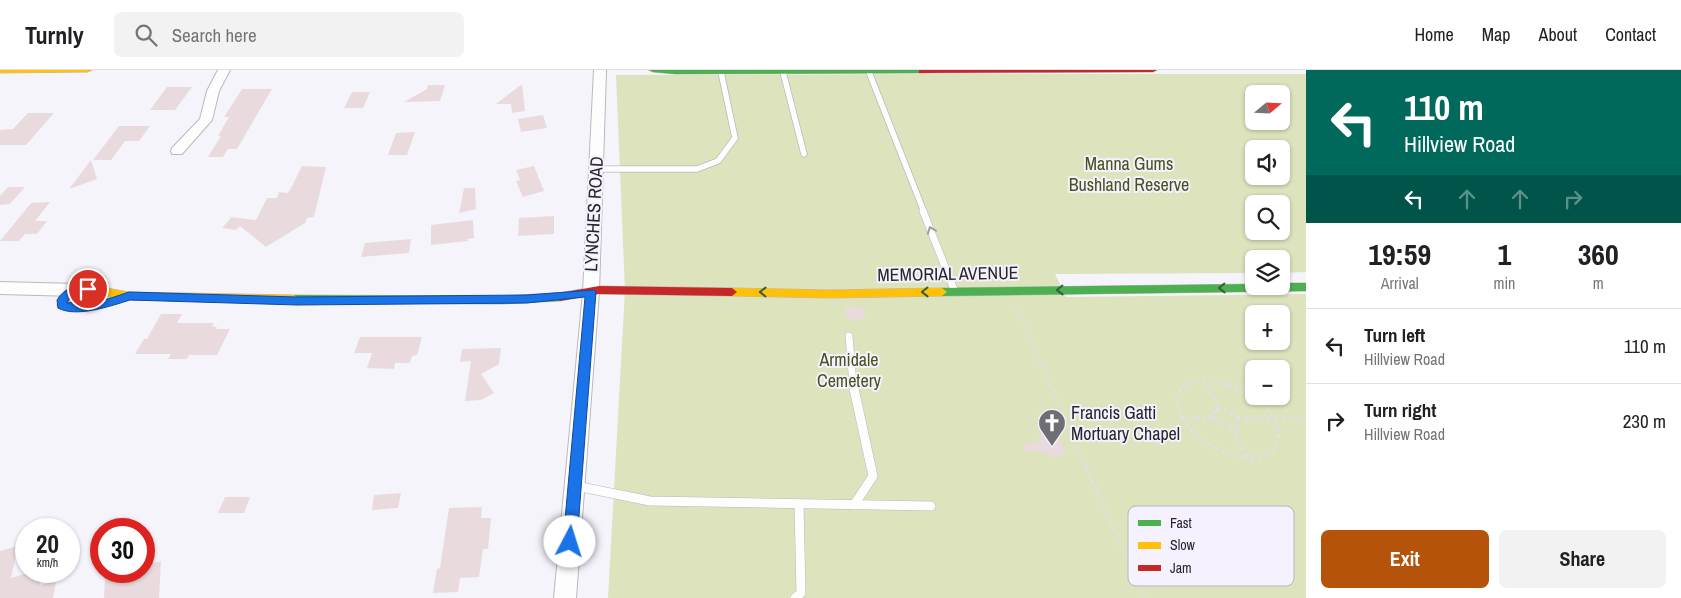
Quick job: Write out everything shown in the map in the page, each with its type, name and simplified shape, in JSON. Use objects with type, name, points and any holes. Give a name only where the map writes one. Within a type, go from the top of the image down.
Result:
[{"type":"street","points":[[0,71],[88,70]]},
{"type":"street","points":[[177,151],[206,120],[213,92],[224,70]]},
{"type":"street","name":"LYNCHES ROAD","points":[[565,598],[590,292],[600,70]]},
{"type":"street","points":[[653,70],[721,72],[1153,70]]},
{"type":"street","name":"MEMORIAL AVENUE","points":[[129,296],[297,301],[527,299],[599,290],[830,294],[1306,287]]},
{"type":"street","points":[[0,288],[110,291],[129,296]]},
{"type":"street","points":[[76,290],[62,300],[62,305],[66,308],[108,303],[129,296]]},
{"type":"lane","points":[[868,71],[955,292]]},
{"type":"lane","points":[[597,169],[697,169],[718,161],[734,138],[721,72]]},
{"type":"lane","points":[[783,72],[804,154]]},
{"type":"lane","points":[[849,336],[853,387],[873,476],[854,505]]},
{"type":"lane","points":[[574,485],[650,501],[930,506]]},
{"type":"lane","points":[[795,598],[801,593],[799,504]]},
{"type":"path","points":[[1009,291],[1128,562]]},
{"type":"path","points":[[1203,380],[1220,409],[1229,412],[1236,418],[1306,419]]},
{"type":"path","points":[[1203,380],[1224,383],[1247,394],[1266,410],[1273,418],[1277,428],[1277,443],[1267,454],[1249,458],[1236,456],[1210,445],[1188,428],[1181,418],[1176,401],[1177,394],[1186,384],[1203,380]]},
{"type":"path","points":[[1220,409],[1214,412],[1215,418],[1220,424],[1231,428],[1253,465]]},
{"type":"path","points":[[1181,418],[1215,418]]},
{"type":"path","points":[[1231,428],[1236,426],[1236,418]]},
{"type":"path","points":[[1139,586],[1144,598]]},
{"type":"green space","name":"Armidale Cemetery","points":[[1306,74],[1306,272],[1290,273],[1290,250],[1245,250],[1245,273],[1055,274],[1066,297],[1306,294],[1306,598],[608,598],[625,290],[616,75]]},
{"type":"building","points":[[522,84],[525,111],[512,113],[511,104],[496,104]]},
{"type":"building","points":[[428,85],[445,85],[440,101],[404,102],[427,89]]},
{"type":"building","points":[[167,87],[192,87],[175,110],[150,110]]},
{"type":"building","points":[[242,89],[272,89],[237,149],[228,149],[223,157],[208,157],[221,136],[218,136],[229,117],[224,117]]},
{"type":"building","points":[[352,92],[370,92],[363,108],[344,108]]},
{"type":"building","points":[[28,113],[54,113],[26,145],[0,145],[0,130],[13,129]]},
{"type":"building","points":[[543,115],[547,128],[521,132],[518,119]]},
{"type":"building","points":[[119,126],[150,126],[139,141],[125,141],[111,160],[93,160]]},
{"type":"building","points":[[415,132],[407,155],[388,155],[396,133]]},
{"type":"building","points":[[91,160],[97,179],[69,189]]},
{"type":"building","points":[[302,166],[326,167],[314,217],[307,218],[305,223],[266,247],[240,226],[236,230],[222,228],[231,218],[229,217],[256,220],[267,198],[277,198],[279,192],[287,193],[290,190]]},
{"type":"building","points":[[534,166],[544,191],[523,197],[516,181],[520,180],[516,170]]},
{"type":"building","points":[[8,187],[25,187],[10,204],[0,205],[0,196]]},
{"type":"building","points":[[464,188],[475,188],[476,209],[459,213]]},
{"type":"building","points":[[50,202],[35,221],[47,221],[37,234],[25,234],[19,241],[0,241],[31,203]]},
{"type":"building","points":[[554,216],[554,234],[518,236],[519,218]]},
{"type":"building","points":[[473,220],[474,238],[467,239],[468,241],[431,245],[431,225]]},
{"type":"building","points":[[411,239],[409,253],[361,257],[365,243]]},
{"type":"building","points":[[862,306],[866,319],[848,319],[844,307]]},
{"type":"building","points":[[161,314],[182,314],[177,323],[214,323],[212,326],[217,327],[216,329],[230,329],[217,355],[189,355],[187,359],[168,359],[171,354],[135,354],[144,339],[147,339]]},
{"type":"building","points":[[360,337],[422,337],[417,355],[412,356],[410,363],[395,363],[394,369],[367,368],[372,353],[354,353]]},
{"type":"building","points":[[501,348],[499,364],[481,374],[494,393],[481,400],[465,401],[471,361],[460,362],[462,349]]},
{"type":"building","name":"Francis Gatti Mortuary Chapel","points":[[1054,433],[1058,441],[1060,440],[1066,453],[1064,453],[1065,456],[1049,457],[1043,452],[1025,451],[1025,443],[1042,441],[1038,434]]},
{"type":"building","points":[[401,493],[398,508],[372,510],[374,495]]},
{"type":"building","points":[[225,497],[250,497],[244,513],[218,513]]},
{"type":"building","points":[[482,507],[481,518],[491,518],[488,549],[483,549],[479,577],[460,578],[458,592],[433,593],[437,569],[440,568],[449,508]]},
{"type":"building","points":[[15,547],[15,560],[11,578],[15,577],[15,583],[40,583],[40,585],[56,583],[53,598],[0,598],[0,551]]},
{"type":"building","points":[[161,561],[159,598],[104,598],[105,583],[155,583],[155,563]]},
{"type":"traffic: fast","points":[[653,70],[675,72],[922,71]]},
{"type":"traffic: fast","points":[[942,292],[1306,287]]},
{"type":"traffic: fast","points":[[294,299],[502,300],[560,297]]},
{"type":"traffic: slow","points":[[0,71],[88,70]]},
{"type":"traffic: slow","points":[[129,296],[87,307],[79,308],[62,305],[65,297],[71,292],[90,289],[129,296],[294,299]]},
{"type":"traffic: slow","points":[[732,292],[830,294],[942,292]]},
{"type":"traffic: jam","points":[[922,71],[1153,70]]},
{"type":"traffic: jam","points":[[560,297],[599,290],[732,292]]},
{"type":"place","name":"Francis Gatti Mortuary Chapel","points":[[1052,447]]},
{"type":"route","points":[[88,289],[76,290],[67,295],[62,300],[62,305],[66,308],[76,308],[108,303],[129,296],[297,301],[527,299],[583,295],[590,292],[570,542]]},
{"type":"park label","name":"Manna Gums Bushland Reserve","points":[[1129,174]]}]
